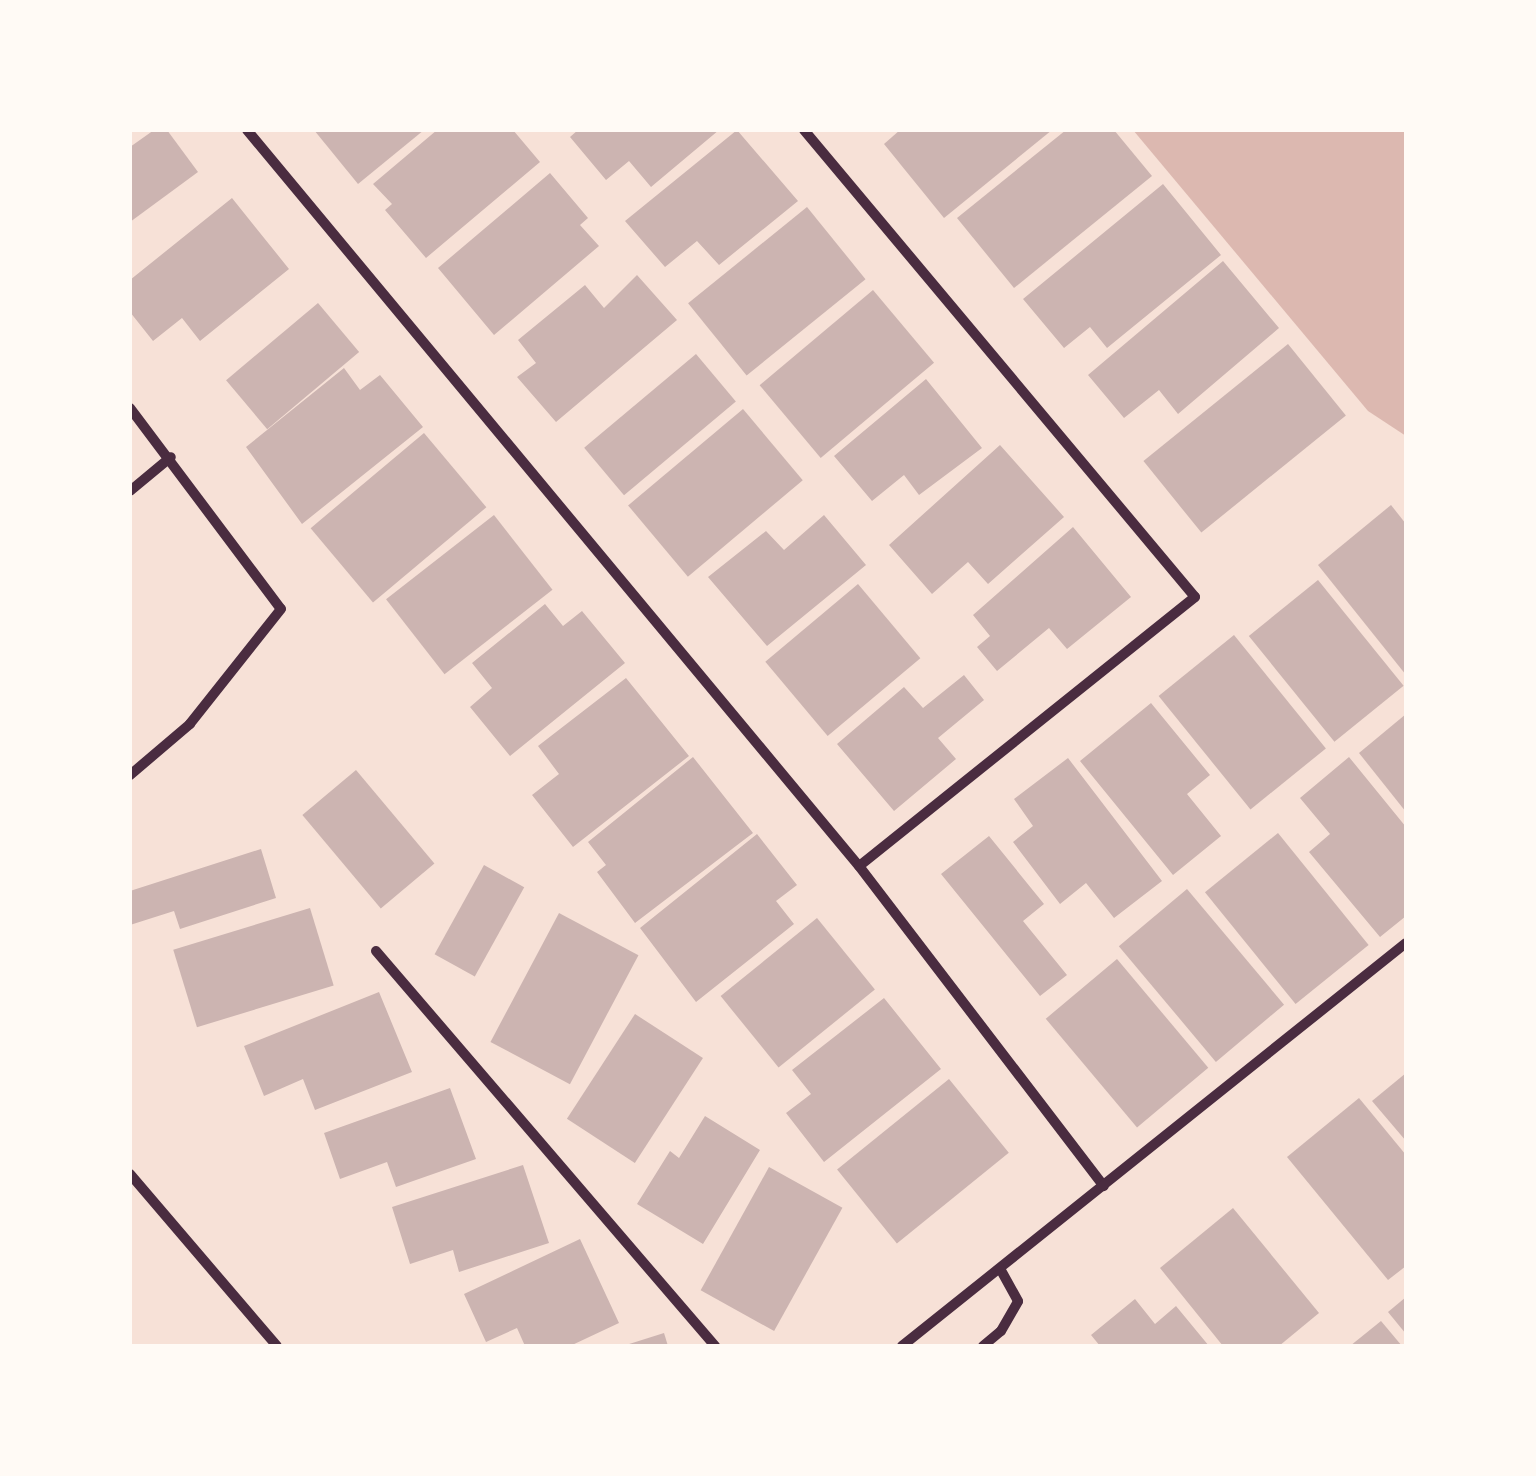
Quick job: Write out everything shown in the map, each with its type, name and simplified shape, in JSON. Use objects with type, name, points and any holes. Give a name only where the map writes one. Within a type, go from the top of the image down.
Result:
[{"type":"street","points":[[247,130],[858,866],[1104,1186]]},
{"type":"street","points":[[804,130],[1195,597],[858,866]]},
{"type":"street","points":[[130,408],[171,457],[282,609],[190,724],[130,775]]},
{"type":"street","points":[[130,491],[171,457]]},
{"type":"street","points":[[902,1346],[1406,943]]},
{"type":"street","points":[[376,951],[715,1346]]},
{"type":"street","points":[[130,1174],[277,1346]]},
{"type":"street","points":[[983,1346],[1001,1332],[1018,1301],[1000,1269]]},
{"type":"shaded area","points":[[1133,130],[1406,130],[1406,436],[1368,411]]},
{"type":"building","points":[[154,130],[167,130],[198,172],[130,222],[130,147]]},
{"type":"building","points":[[314,130],[424,130],[358,184]]},
{"type":"building","points":[[437,130],[513,130],[540,162],[426,258],[385,210],[392,204],[373,184]]},
{"type":"building","points":[[578,130],[719,130],[651,187],[629,161],[606,180],[570,137]]},
{"type":"building","points":[[737,130],[798,201],[719,265],[697,241],[665,267],[625,221]]},
{"type":"building","points":[[900,130],[1052,130],[944,218],[884,144]]},
{"type":"building","points":[[1066,130],[1114,130],[1152,176],[1014,288],[957,218]]},
{"type":"building","points":[[550,173],[588,218],[580,225],[599,246],[494,335],[438,268]]},
{"type":"building","points":[[1163,184],[1221,255],[1107,348],[1090,327],[1064,348],[1023,299]]},
{"type":"building","points":[[232,198],[289,269],[200,341],[182,318],[153,341],[130,312],[130,280]]},
{"type":"building","points":[[807,207],[866,279],[747,376],[688,303]]},
{"type":"building","points":[[1223,261],[1279,328],[1178,414],[1159,390],[1124,418],[1088,375]]},
{"type":"building","points":[[637,275],[677,320],[556,422],[517,377],[536,363],[518,340],[585,285],[604,308]]},
{"type":"building","points":[[873,290],[934,363],[821,458],[760,385]]},
{"type":"building","points":[[318,303],[359,352],[267,429],[226,380]]},
{"type":"building","points":[[1288,344],[1346,415],[1201,533],[1143,461]]},
{"type":"building","points":[[696,354],[736,401],[624,495],[584,448]]},
{"type":"building","points":[[344,368],[360,390],[380,375],[423,427],[302,524],[246,447]]},
{"type":"building","points":[[926,379],[982,448],[919,495],[904,475],[872,501],[834,456]]},
{"type":"building","points":[[743,409],[803,480],[688,577],[628,505]]},
{"type":"building","points":[[424,433],[486,507],[373,602],[311,528]]},
{"type":"building","points":[[1000,445],[1064,517],[988,584],[968,562],[932,594],[889,545]]},
{"type":"building","points":[[1391,505],[1406,524],[1406,675],[1318,565]]},
{"type":"building","points":[[494,515],[552,590],[445,674],[386,599]]},
{"type":"building","points":[[824,515],[866,565],[767,646],[708,577],[766,531],[784,550]]},
{"type":"building","points":[[1073,527],[1131,597],[1067,649],[1049,628],[997,671],[977,647],[990,636],[973,615]]},
{"type":"building","points":[[1318,580],[1404,686],[1334,742],[1249,636]]},
{"type":"building","points":[[858,584],[920,658],[828,736],[765,662]]},
{"type":"building","points":[[545,604],[563,626],[582,611],[625,663],[510,756],[470,707],[492,688],[472,663]]},
{"type":"building","points":[[1234,635],[1326,748],[1250,810],[1159,696]]},
{"type":"building","points":[[964,675],[984,700],[938,738],[956,759],[894,811],[837,744],[904,687],[923,708]]},
{"type":"building","points":[[626,678],[689,756],[573,847],[532,795],[559,774],[538,746]]},
{"type":"building","points":[[1151,703],[1210,775],[1187,794],[1221,836],[1173,875],[1080,761]]},
{"type":"building","points":[[1406,714],[1406,812],[1359,753]]},
{"type":"building","points":[[693,757],[753,833],[635,923],[597,872],[606,865],[588,842]]},
{"type":"building","points":[[1349,757],[1406,827],[1406,916],[1380,937],[1309,852],[1330,834],[1300,798]]},
{"type":"building","points":[[1068,758],[1162,881],[1114,918],[1086,883],[1060,904],[1013,842],[1033,826],[1014,799]]},
{"type":"building","points":[[356,770],[434,863],[381,908],[302,815]]},
{"type":"building","points":[[1278,833],[1369,945],[1296,1004],[1205,892]]},
{"type":"building","points":[[757,834],[797,885],[776,901],[794,924],[696,1002],[640,928]]},
{"type":"building","points":[[989,836],[1044,904],[1023,921],[1067,975],[1040,996],[941,874]]},
{"type":"building","points":[[261,849],[276,898],[180,929],[174,911],[130,925],[130,891]]},
{"type":"building","points":[[484,865],[524,887],[475,977],[435,954]]},
{"type":"building","points":[[1187,889],[1284,1005],[1216,1062],[1119,946]]},
{"type":"building","points":[[310,908],[334,985],[197,1027],[173,950]]},
{"type":"building","points":[[559,913],[638,955],[570,1084],[490,1042]]},
{"type":"building","points":[[817,918],[875,989],[779,1068],[721,996]]},
{"type":"building","points":[[1117,959],[1208,1068],[1137,1128],[1046,1019]]},
{"type":"building","points":[[379,992],[412,1072],[315,1110],[303,1079],[264,1096],[244,1046]]},
{"type":"building","points":[[884,998],[941,1069],[824,1162],[786,1113],[811,1094],[792,1070]]},
{"type":"building","points":[[635,1014],[703,1058],[635,1163],[567,1119]]},
{"type":"building","points":[[1406,1073],[1406,1141],[1372,1101]]},
{"type":"building","points":[[949,1079],[1009,1153],[897,1243],[837,1170]]},
{"type":"building","points":[[450,1088],[476,1159],[396,1187],[387,1162],[340,1179],[324,1133]]},
{"type":"building","points":[[1359,1098],[1406,1155],[1406,1266],[1388,1280],[1287,1157]]},
{"type":"building","points":[[705,1116],[760,1150],[703,1244],[637,1204],[670,1151],[679,1158]]},
{"type":"building","points":[[523,1165],[549,1243],[459,1272],[453,1250],[410,1264],[392,1207]]},
{"type":"building","points":[[769,1167],[842,1208],[774,1331],[701,1290]]},
{"type":"building","points":[[1233,1208],[1319,1313],[1279,1346],[1223,1346],[1160,1268]]},
{"type":"building","points":[[580,1239],[619,1323],[570,1346],[525,1346],[517,1328],[486,1342],[464,1294]]},
{"type":"building","points":[[1406,1297],[1406,1334],[1388,1312]]},
{"type":"building","points":[[1135,1299],[1155,1324],[1176,1306],[1209,1346],[1100,1346],[1091,1335]]},
{"type":"building","points":[[1381,1321],[1402,1346],[1350,1346]]},
{"type":"building","points":[[664,1333],[668,1346],[626,1346],[626,1345]]}]
